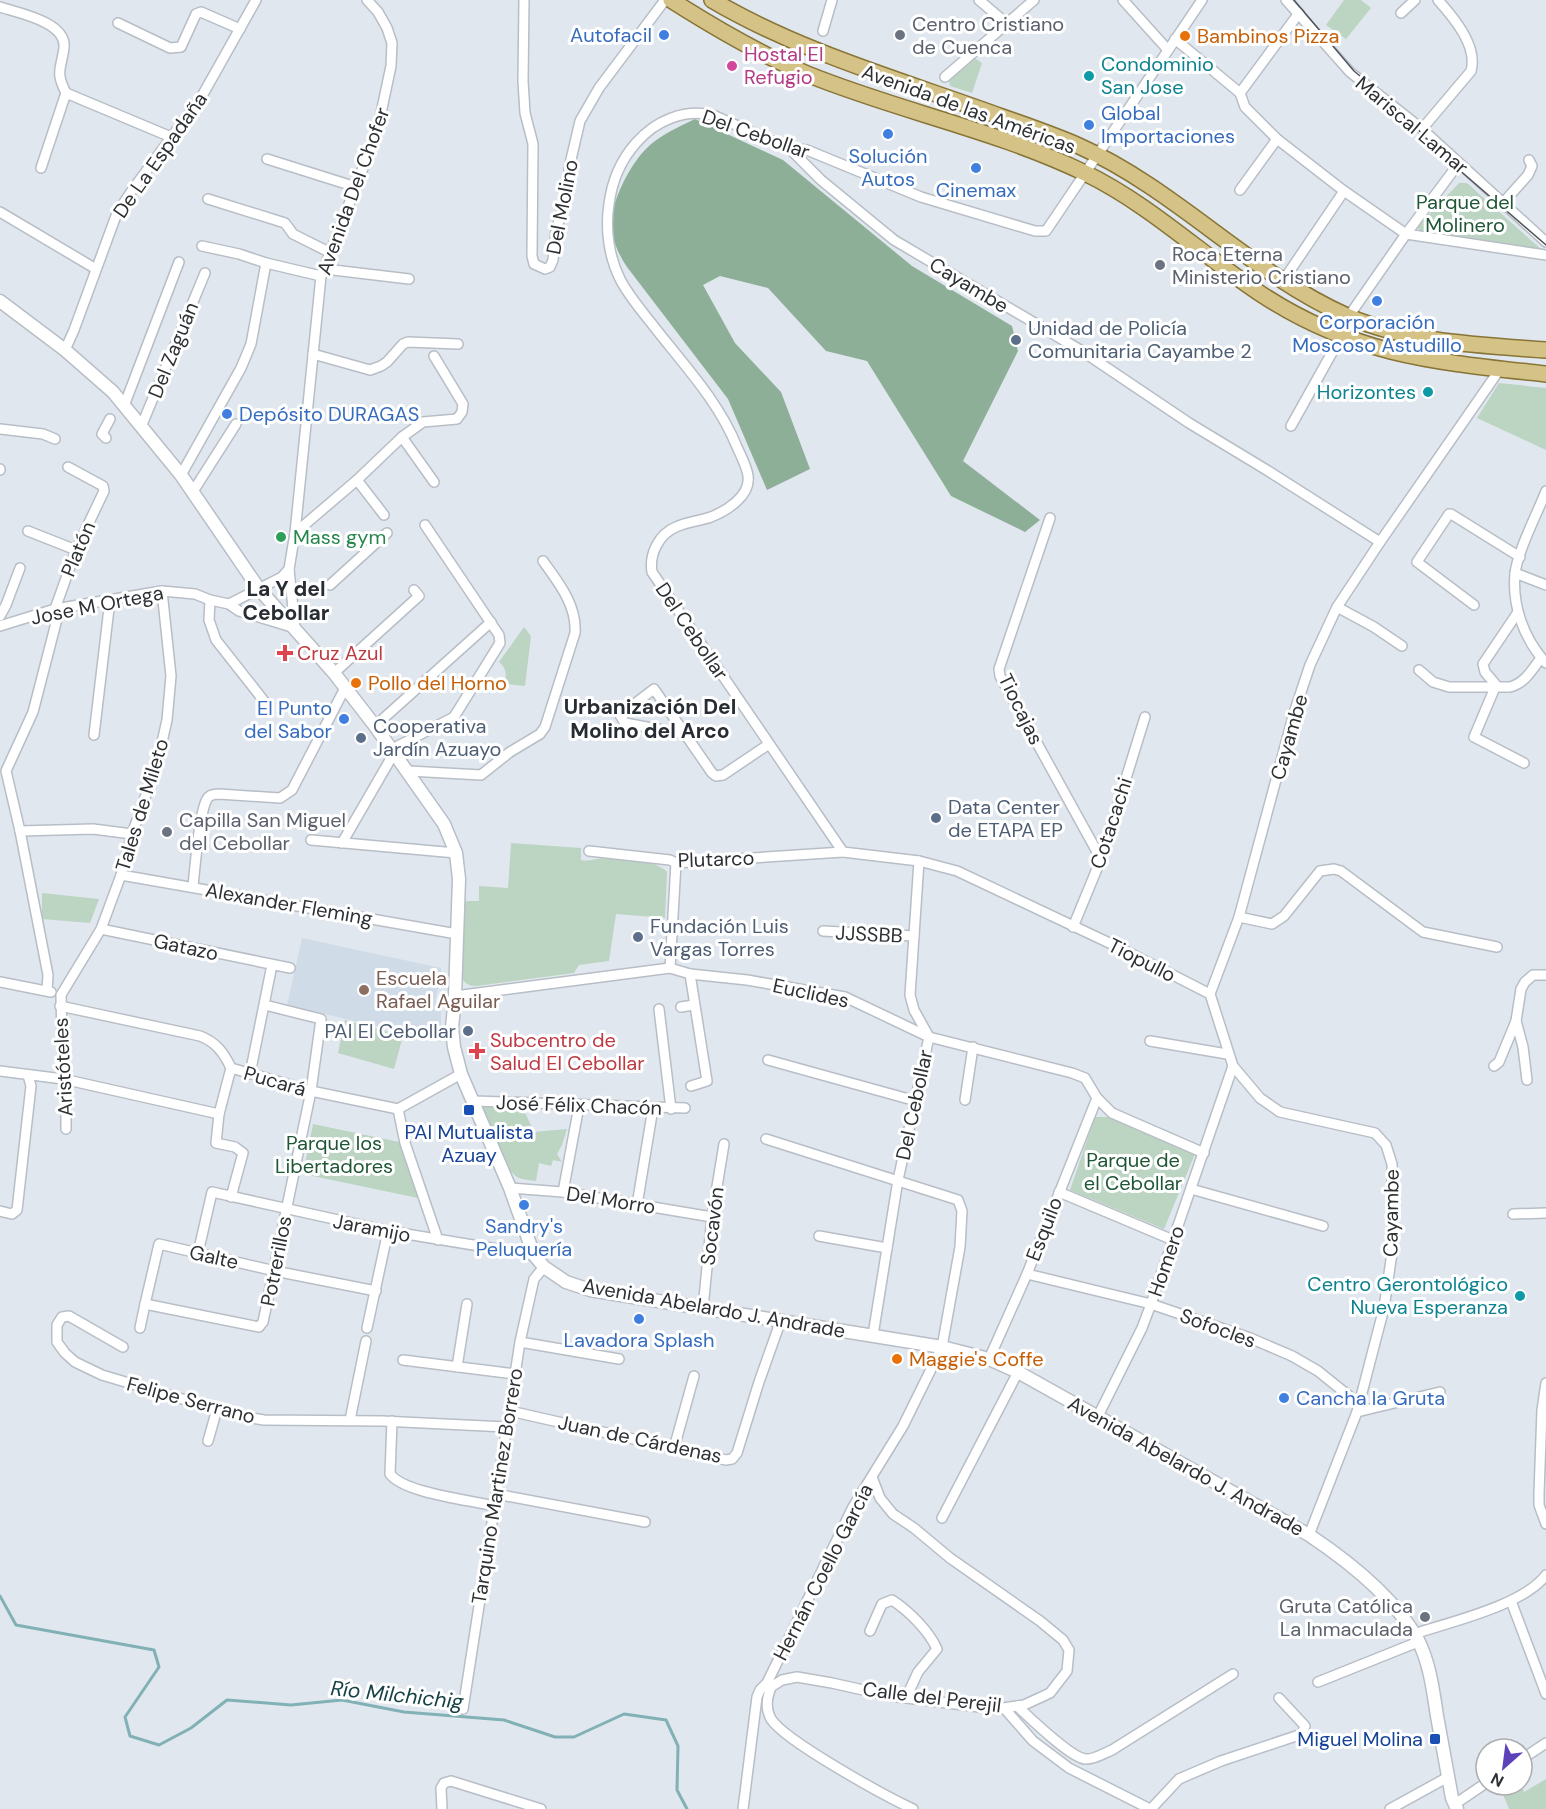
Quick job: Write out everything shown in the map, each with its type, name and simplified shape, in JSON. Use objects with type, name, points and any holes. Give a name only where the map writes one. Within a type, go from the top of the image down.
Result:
[{"type":"main road","name":"Avenida de las Américas","points":[[712,0],[780,36],[818,52],[1035,129],[1098,155],[1164,195],[1283,281],[1348,316],[1402,334],[1439,341],[1546,350]]},
{"type":"main road","name":"Avenida de las Américas","points":[[680,3],[737,41],[807,74],[1026,149],[1086,174],[1167,225],[1260,294],[1300,317],[1344,338],[1430,361],[1546,374]]},
{"type":"street","name":"De La Espadaña","points":[[65,350],[117,213],[202,96],[256,0]]},
{"type":"street","name":"Avenida Del Chofer","points":[[295,628],[289,569],[295,533],[323,272],[377,132],[391,66],[392,43],[387,28],[378,12],[367,0]]},
{"type":"street","name":"Del Molino","points":[[524,0],[522,81],[525,112],[533,144],[532,256],[534,264],[542,268],[550,267],[553,260],[556,231],[569,186],[569,168],[580,121],[599,88],[665,0]]},
{"type":"street","points":[[823,31],[832,0]]},
{"type":"street","points":[[979,0],[1006,23]]},
{"type":"street","points":[[945,77],[1034,0]]},
{"type":"street","points":[[1124,0],[1168,50]]},
{"type":"street","points":[[1086,174],[1202,0]]},
{"type":"street","name":"Mariscal Lamar","points":[[1286,0],[1350,72],[1422,129],[1546,242]]},
{"type":"street","points":[[1401,12],[1414,0]]},
{"type":"street","points":[[1422,129],[1471,71],[1473,64],[1473,57],[1459,25],[1438,0]]},
{"type":"street","points":[[0,7],[45,21],[55,27],[64,45],[58,72],[66,93],[41,168]]},
{"type":"street","points":[[118,23],[170,48],[181,47],[196,14],[201,12],[240,29]]},
{"type":"street","points":[[1239,93],[1299,13]]},
{"type":"street","points":[[1175,39],[1239,93],[1245,107],[1277,139],[1344,191],[1406,234],[1546,255]]},
{"type":"street","points":[[66,93],[171,137]]},
{"type":"street","name":"Del Cebollar","points":[[843,852],[652,572],[653,555],[661,538],[677,526],[714,516],[741,498],[746,490],[748,474],[730,430],[716,406],[620,279],[612,256],[607,212],[616,173],[625,156],[654,128],[679,115],[701,113],[788,148],[807,150],[921,197],[1041,233],[1046,231],[1086,174]]},
{"type":"street","points":[[1240,190],[1277,139]]},
{"type":"street","name":"Cayambe","points":[[788,148],[821,180],[894,240],[1082,351],[1189,423],[1380,542],[1337,607],[1310,665],[1294,713],[1239,917],[1210,994],[1227,1054],[1233,1066],[1260,1098],[1280,1112],[1366,1130],[1382,1138],[1390,1152],[1393,1174],[1393,1246],[1384,1308],[1358,1408],[1309,1535]]},
{"type":"street","points":[[267,159],[356,187]]},
{"type":"street","points":[[1503,202],[1527,175],[1532,166],[1529,159]]},
{"type":"street","points":[[1348,316],[1459,163]]},
{"type":"street","points":[[1283,281],[1344,191]]},
{"type":"street","points":[[208,199],[285,224],[293,234],[329,252]]},
{"type":"street","points":[[0,212],[96,269]]},
{"type":"street","points":[[202,246],[266,263],[323,272],[409,279]]},
{"type":"street","points":[[124,406],[179,262]]},
{"type":"street","points":[[181,476],[241,368],[251,344],[266,263]]},
{"type":"street","name":"Del Zaguán","points":[[141,427],[205,273]]},
{"type":"street","name":"Avenida Abelardo J. Andrade","points":[[0,301],[65,350],[113,392],[181,476],[259,589],[334,673],[375,726],[409,771],[444,824],[456,853],[459,879],[452,1028],[454,1047],[461,1074],[510,1188],[534,1255],[544,1267],[566,1282],[590,1290],[873,1335],[942,1347],[989,1359],[1018,1372],[1309,1535],[1342,1557],[1371,1584],[1394,1608],[1416,1638],[1432,1683],[1448,1777],[1456,1807]]},
{"type":"street","points":[[1291,426],[1334,349],[1344,338]]},
{"type":"street","points":[[313,354],[370,370],[381,366],[403,344],[408,342],[458,344]]},
{"type":"street","points":[[295,533],[357,480],[402,437],[423,422],[457,419],[462,412],[463,404],[434,356]]},
{"type":"street","points":[[1380,542],[1500,369]]},
{"type":"street","points":[[106,438],[102,434],[111,420]]},
{"type":"street","points":[[192,493],[236,424]]},
{"type":"street","points":[[0,429],[43,434],[55,439]]},
{"type":"street","points":[[402,437],[434,482]]},
{"type":"street","name":"Platón","points":[[3,770],[33,712],[57,619],[55,609],[76,550],[104,491],[103,486],[68,467]]},
{"type":"street","points":[[357,480],[384,515]]},
{"type":"street","points":[[1419,670],[1440,686],[1510,687],[1518,685],[1543,661],[1529,640],[1518,612],[1515,573],[1546,491]]},
{"type":"street","points":[[1474,605],[1417,562],[1449,514],[1520,557]]},
{"type":"street","name":"Tiocajas","points":[[1050,518],[999,669],[1000,676],[1101,858]]},
{"type":"street","points":[[342,843],[393,751],[450,721],[458,712],[500,643],[500,635],[425,525]]},
{"type":"street","points":[[28,531],[76,550]]},
{"type":"street","points":[[330,585],[387,533]]},
{"type":"street","points":[[409,771],[481,775],[510,752],[540,734],[545,727],[575,633],[575,622],[562,587],[543,561]]},
{"type":"street","points":[[0,616],[20,568]]},
{"type":"street","points":[[229,604],[282,577],[289,569]]},
{"type":"street","points":[[1515,573],[1546,585]]},
{"type":"street","points":[[334,673],[419,596],[414,590]]},
{"type":"street","name":"Jose M Ortega","points":[[0,626],[55,609],[162,591],[186,591],[229,604],[239,611],[295,628]]},
{"type":"street","name":"Tales de Mileto","points":[[60,1000],[100,929],[121,875],[132,834],[158,764],[167,720],[171,676],[162,591]]},
{"type":"street","points":[[94,735],[110,600]]},
{"type":"street","points":[[210,600],[209,620],[216,640],[264,701]]},
{"type":"street","points":[[1337,607],[1374,627],[1402,646]]},
{"type":"street","points":[[1496,686],[1485,672],[1483,664],[1518,612]]},
{"type":"street","points":[[375,726],[490,622]]},
{"type":"street","points":[[1496,686],[1474,737],[1524,764]]},
{"type":"street","points":[[193,886],[202,813],[207,799],[211,795],[219,794],[280,798],[292,790],[345,688]]},
{"type":"street","points":[[684,734],[625,723],[620,715],[654,689],[716,776],[723,775],[769,744]]},
{"type":"street","name":"Cotacachi","points":[[1073,927],[1101,858],[1145,717]]},
{"type":"street","points":[[3,770],[20,831],[48,975],[47,990]]},
{"type":"street","points":[[20,831],[93,829],[132,834]]},
{"type":"street","points":[[310,840],[456,853]]},
{"type":"street","name":"Plutarco","points":[[589,851],[676,863],[843,852]]},
{"type":"street","points":[[843,852],[919,861],[957,871],[1073,927]]},
{"type":"street","name":"Del Cebollar","points":[[873,1335],[898,1180],[929,1037],[911,1004],[910,994],[919,861]]},
{"type":"street","points":[[670,968],[676,863]]},
{"type":"street","points":[[1239,917],[1272,924],[1284,916],[1320,871],[1334,869],[1341,871],[1423,932],[1497,947]]},
{"type":"street","name":"Alexander Fleming","points":[[121,875],[457,934]]},
{"type":"street","name":"Tiopullo","points":[[1073,927],[1210,994]]},
{"type":"street","name":"Gatazo","points":[[100,929],[290,968]]},
{"type":"street","name":"JJSSBB","points":[[823,931],[914,936]]},
{"type":"street","points":[[250,1074],[272,965]]},
{"type":"street","name":"Euclides","points":[[455,996],[670,968],[690,974],[747,980],[845,997],[929,1037],[1085,1078],[1097,1098],[1112,1113],[1204,1153]]},
{"type":"street","points":[[690,974],[707,1081],[691,1086]]},
{"type":"street","points":[[1494,1066],[1499,1062],[1516,1021],[1521,989],[1525,982],[1533,975],[1546,975]]},
{"type":"street","name":"Pucará","points":[[0,982],[47,990],[60,1000],[208,1039],[221,1050],[231,1068],[311,1091],[398,1109]]},
{"type":"street","name":"Aristóteles","points":[[60,1000],[63,1078],[66,1089],[66,1129]]},
{"type":"street","name":"Potrerillos","points":[[145,1304],[259,1327],[265,1317],[311,1091],[321,1019],[265,1005]]},
{"type":"street","points":[[681,1007],[694,1005]]},
{"type":"street","points":[[659,1009],[671,1109]]},
{"type":"street","points":[[1516,1021],[1523,1047],[1527,1080]]},
{"type":"street","points":[[1150,1041],[1227,1054]]},
{"type":"street","points":[[964,1100],[973,1047]]},
{"type":"street","points":[[768,1060],[916,1101]]},
{"type":"street","name":"Homero","points":[[1098,1416],[1151,1304],[1233,1066]]},
{"type":"street","points":[[231,1068],[219,1114],[216,1143],[235,1147],[243,1153],[231,1197]]},
{"type":"street","points":[[0,1071],[63,1078],[219,1114]]},
{"type":"street","points":[[438,1240],[405,1143],[398,1109],[461,1074]]},
{"type":"street","points":[[0,1211],[12,1214],[17,1210],[31,1086],[28,1075]]},
{"type":"street","name":"Esquilo","points":[[989,1359],[1027,1274],[1097,1098]]},
{"type":"street","name":"José Félix Chacón","points":[[474,1101],[685,1108]]},
{"type":"street","points":[[563,1192],[579,1106]]},
{"type":"street","points":[[637,1204],[653,1108]]},
{"type":"street","points":[[766,1139],[898,1180]]},
{"type":"street","name":"Socavón","points":[[703,1308],[712,1216],[724,1144]]},
{"type":"street","name":"Hernán Coello García","points":[[743,1809],[757,1697],[760,1690],[769,1685],[853,1507],[903,1426],[942,1347],[960,1247],[962,1211],[958,1200],[898,1180]]},
{"type":"street","name":"Del Morro","points":[[510,1188],[563,1192],[712,1216]]},
{"type":"street","points":[[1191,1189],[1323,1226]]},
{"type":"street","name":"Jaramijo","points":[[198,1253],[212,1192],[388,1232],[534,1255]]},
{"type":"street","points":[[1059,1192],[1173,1240]]},
{"type":"street","points":[[1513,1214],[1546,1213]]},
{"type":"street","points":[[367,1328],[388,1232]]},
{"type":"street","points":[[819,1236],[886,1248]]},
{"type":"street","name":"Galte","points":[[145,1304],[159,1244],[275,1271],[376,1291]]},
{"type":"street","name":"Tarquino Martinez Borrero","points":[[463,1709],[520,1342],[534,1279],[544,1267]]},
{"type":"street","name":"Sofocles","points":[[1027,1274],[1151,1304],[1250,1338],[1292,1356],[1318,1371],[1358,1408]]},
{"type":"street","points":[[140,1328],[145,1304]]},
{"type":"street","points":[[457,1367],[466,1304]]},
{"type":"street","name":"Felipe Serrano","points":[[123,1347],[69,1316],[62,1317],[57,1325],[57,1342],[75,1362],[102,1375],[239,1416],[264,1420],[392,1421],[506,1427]]},
{"type":"street","name":"Juan de Cárdenas","points":[[510,1411],[726,1460],[732,1459],[737,1453],[759,1382],[782,1320]]},
{"type":"street","points":[[350,1420],[366,1341]]},
{"type":"street","points":[[520,1342],[619,1359]]},
{"type":"street","points":[[403,1360],[515,1374]]},
{"type":"street","points":[[942,1518],[1018,1372]]},
{"type":"street","points":[[674,1448],[694,1376]]},
{"type":"street","points":[[1546,1383],[1542,1410],[1539,1493],[1539,1505],[1546,1524]]},
{"type":"street","points":[[1358,1408],[1440,1392]]},
{"type":"street","points":[[208,1440],[217,1409]]},
{"type":"street","points":[[392,1421],[390,1474],[393,1478],[408,1487],[494,1506]]},
{"type":"street","name":"Calle del Perejil","points":[[769,1685],[797,1677],[906,1698],[996,1709],[1017,1706],[1050,1693],[1062,1680],[1069,1663],[1069,1650],[1063,1640],[1041,1621],[950,1558],[915,1528],[893,1514],[880,1497],[872,1477]]},
{"type":"street","points":[[496,1494],[645,1522]]},
{"type":"street","points":[[1318,1682],[1416,1638],[1511,1602],[1535,1588],[1546,1575]]},
{"type":"street","points":[[870,1631],[882,1604],[892,1600],[902,1606],[933,1641],[937,1649],[918,1672],[906,1698]]},
{"type":"street","points":[[1511,1602],[1542,1673],[1546,1694]]},
{"type":"street","points":[[1017,1706],[1042,1730],[1075,1754],[1083,1759],[1092,1758],[1112,1750],[1233,1674]]},
{"type":"street","points":[[769,1685],[767,1707],[772,1720],[777,1725],[799,1743],[913,1809]]},
{"type":"street","points":[[1004,1708],[1033,1741],[1070,1768],[1150,1809],[1179,1779],[1221,1761],[1302,1734],[1305,1726],[1279,1698]]},
{"type":"street","points":[[1390,1809],[1448,1777]]},
{"type":"street","points":[[442,1809],[441,1788],[444,1783],[451,1781],[542,1809]]},
{"type":"street","points":[[1456,1807],[1474,1793]]},
{"type":"shaded area","name":"Escuela Rafael Aguilar","points":[[302,938],[441,968],[441,979],[435,1001],[441,1003],[441,1042],[287,1005]]},
{"type":"green space","points":[[1344,0],[1361,0],[1371,8],[1346,39],[1326,25]]},
{"type":"green space","points":[[973,57],[982,63],[972,93],[950,86],[949,79]]},
{"type":"green space","points":[[695,119],[783,160],[912,266],[1012,326],[1018,351],[963,461],[1040,520],[1025,532],[951,496],[867,361],[826,351],[768,288],[720,276],[703,285],[735,343],[781,392],[810,469],[767,490],[728,399],[627,267],[620,256],[613,235],[614,205],[635,163],[655,141]]},
{"type":"green space","name":"Parque del Molinero","points":[[1459,183],[1467,183],[1542,250],[1420,231],[1419,225]]},
{"type":"green space","points":[[1499,383],[1546,388],[1546,450],[1477,418]]},
{"type":"green space","points":[[524,627],[531,636],[525,686],[505,684],[505,672],[499,662]]},
{"type":"green space","points":[[511,843],[581,848],[581,860],[629,859],[647,862],[662,868],[667,872],[665,918],[616,914],[609,961],[579,965],[574,973],[476,986],[468,984],[460,974],[463,901],[479,901],[479,886],[508,888]]},
{"type":"green space","points":[[42,893],[99,899],[90,923],[42,919]]},
{"type":"green space","points":[[345,1020],[403,1036],[394,1069],[338,1053]]},
{"type":"green space","points":[[482,1104],[522,1106],[534,1132],[567,1129],[557,1154],[562,1162],[553,1160],[551,1166],[539,1163],[536,1181],[517,1177],[511,1172],[501,1154]]},
{"type":"green space","name":"Parque de el Cebollar","points":[[1095,1117],[1111,1117],[1195,1154],[1164,1229],[1070,1190]]},
{"type":"green space","name":"Parque los Libertadores","points":[[313,1124],[399,1142],[418,1198],[303,1174]]},
{"type":"green space","points":[[1546,1779],[1546,1809],[1509,1809],[1504,1797],[1534,1797],[1534,1786]]},
{"type":"waterway","name":"Río Milchichig","points":[[0,1596],[16,1625],[154,1650],[159,1667],[125,1717],[130,1736],[159,1745],[191,1728],[227,1700],[291,1705],[342,1700],[404,1712],[504,1720],[555,1737],[574,1737],[624,1714],[666,1720],[678,1746],[677,1790],[687,1809]]},
{"type":"tram line","points":[[1294,0],[1354,71],[1396,106],[1457,168],[1546,245]]},
{"type":"place","name":"Autofacil","points":[[664,35]]},
{"type":"place","name":"Centro Cristiano de Cuenca","points":[[900,35]]},
{"type":"place","name":"Bambinos Pizza","points":[[1185,36]]},
{"type":"place","name":"Hostal El Refugio","points":[[732,66]]},
{"type":"place","name":"Condominio San Jose","points":[[1089,76]]},
{"type":"place","name":"Global Importaciones","points":[[1089,125]]},
{"type":"place","name":"Solución Autos","points":[[888,134]]},
{"type":"place","name":"Cinemax","points":[[976,168]]},
{"type":"place","name":"Roca Eterna Ministerio Cristiano","points":[[1160,265]]},
{"type":"place","name":"Corporación Moscoso Astudillo","points":[[1377,301]]},
{"type":"place","name":"Unidad de Policía Comunitaria Cayambe 2","points":[[1016,340]]},
{"type":"place","name":"Horizontes","points":[[1428,392]]},
{"type":"place","name":"Depósito DURAGAS","points":[[227,414]]},
{"type":"place","name":"Mass gym","points":[[281,537]]},
{"type":"place","name":"Cruz Azul","points":[[285,653]]},
{"type":"place","name":"Pollo del Horno","points":[[356,683]]},
{"type":"place","name":"El Punto del Sabor","points":[[344,719]]},
{"type":"place","name":"Cooperativa Jardín Azuayo","points":[[361,738]]},
{"type":"place","name":"Data Center de ETAPA EP","points":[[936,818]]},
{"type":"place","name":"Capilla San Miguel del Cebollar","points":[[167,832]]},
{"type":"place","name":"Fundación Luis Vargas Torres","points":[[638,937]]},
{"type":"place","name":"Escuela Rafael Aguilar","points":[[364,990]]},
{"type":"place","name":"PAI El Cebollar","points":[[468,1031]]},
{"type":"place","name":"Subcentro de Salud El Cebollar","points":[[477,1051]]},
{"type":"place","name":"PAI Mutualista Azuay","points":[[469,1110]]},
{"type":"place","name":"Sandry's Peluquería","points":[[524,1205]]},
{"type":"place","name":"Centro Gerontológico Nueva Esperanza","points":[[1520,1296]]},
{"type":"place","name":"Lavadora Splash","points":[[639,1319]]},
{"type":"place","name":"Maggie's Coffe","points":[[897,1359]]},
{"type":"place","name":"Cancha la Gruta","points":[[1284,1398]]},
{"type":"place","name":"Gruta Católica La Inmaculada","points":[[1425,1617]]},
{"type":"place","name":"Miguel Molina","points":[[1435,1739]]},
{"type":"district","name":"La Y del Cebollar","points":[[286,601]]},
{"type":"district","name":"Urbanización Del Molino del Arco","points":[[650,719]]}]
